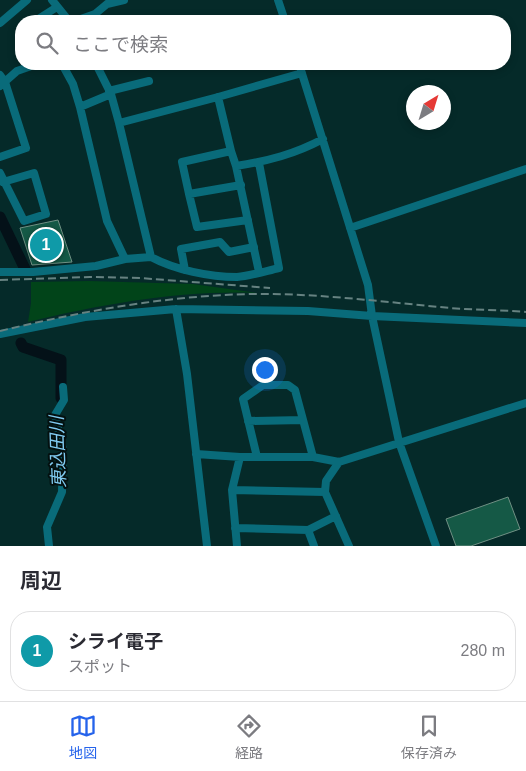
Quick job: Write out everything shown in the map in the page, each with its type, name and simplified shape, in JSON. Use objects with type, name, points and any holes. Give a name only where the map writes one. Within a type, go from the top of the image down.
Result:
[{"type":"street","points":[[92,15],[107,4],[124,0]]},
{"type":"street","points":[[278,0],[283,15]]},
{"type":"street","points":[[0,22],[21,2]]},
{"type":"street","points":[[42,15],[55,3],[64,15]]},
{"type":"street","points":[[0,157],[26,148],[2,81],[20,70]]},
{"type":"street","points":[[65,70],[73,84],[80,107],[107,221],[125,259]]},
{"type":"street","points":[[99,70],[110,92],[119,123],[151,257]]},
{"type":"street","points":[[301,70],[368,285],[372,316],[399,442],[436,546]]},
{"type":"street","points":[[119,123],[302,73]]},
{"type":"street","points":[[80,107],[110,92],[149,81]]},
{"type":"street","points":[[218,97],[241,185],[259,272]]},
{"type":"street","points":[[236,166],[282,158],[305,149],[323,139]]},
{"type":"street","points":[[231,150],[182,162],[197,227],[248,220]]},
{"type":"street","points":[[0,272],[32,272],[86,267],[125,259],[151,257],[165,264],[185,270],[238,277],[279,268],[259,163]]},
{"type":"street","points":[[350,228],[526,169]]},
{"type":"street","points":[[0,173],[4,182],[24,221],[46,214],[34,173],[4,182]]},
{"type":"street","points":[[189,194],[241,185]]},
{"type":"street","points":[[185,270],[181,249],[220,242],[229,252],[254,247]]},
{"type":"street","points":[[176,309],[187,374],[207,546]]},
{"type":"street","points":[[0,334],[85,317],[176,309],[308,311],[526,323]]},
{"type":"street","points":[[257,457],[243,399],[263,385],[288,385],[294,390],[313,456]]},
{"type":"street","points":[[49,546],[47,527],[62,492],[63,450],[55,415],[64,400],[63,387]]},
{"type":"street","points":[[196,454],[240,457],[313,456],[338,462],[526,403]]},
{"type":"street","points":[[248,420],[303,420]]},
{"type":"street","points":[[237,546],[232,490],[240,457]]},
{"type":"street","points":[[338,462],[326,481],[324,492],[347,545]]},
{"type":"street","points":[[232,490],[324,492]]},
{"type":"street","points":[[235,528],[308,530],[336,516]]},
{"type":"street","points":[[308,530],[314,546]]},
{"type":"green space","points":[[89,281],[193,284],[258,293],[171,296],[85,309],[28,322],[31,303],[31,282]]},
{"type":"building","points":[[58,220],[72,262],[32,265],[20,228]]},
{"type":"building","points":[[508,497],[520,529],[471,546],[456,546],[446,519]]},
{"type":"waterway","name":"東込田川","points":[[0,217],[25,269]]},
{"type":"waterway","name":"東込田川","points":[[21,343],[23,347],[61,360],[61,398]]},
{"type":"railway","points":[[0,280],[90,277],[140,278],[270,288]]},
{"type":"railway","points":[[0,331],[124,306],[218,295],[275,294],[325,296],[450,308],[526,312]]},
{"type":"place","name":"シライ電子","points":[[46,245]]}]
